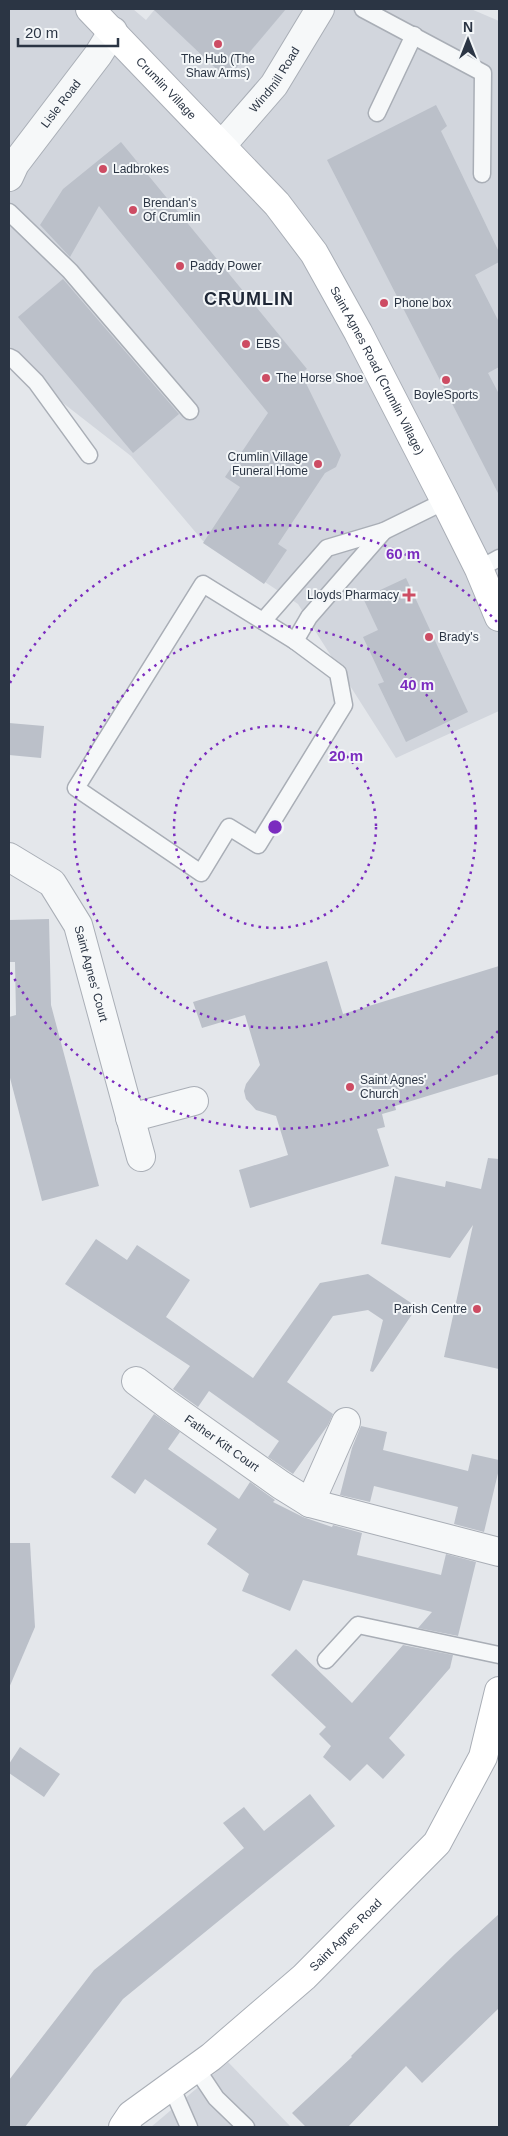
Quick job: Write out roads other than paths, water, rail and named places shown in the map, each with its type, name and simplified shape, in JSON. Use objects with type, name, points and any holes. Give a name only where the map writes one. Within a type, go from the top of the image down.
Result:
[{"type":"street","name":"Crumlin Village","points":[[90,9],[222,145]]},
{"type":"street","name":"Windmill Road","points":[[222,145],[274,85],[320,9]]},
{"type":"street","name":"Lisle Road","points":[[9,177],[15,164],[98,55],[113,31]]},
{"type":"street","name":"Saint Agnes Road (Crumlin Village)","points":[[222,145],[278,204],[314,254],[358,332],[445,501],[489,564],[499,617]]},
{"type":"street","name":"Saint Agnes' Court","points":[[9,857],[52,883],[78,925],[141,1157]]},
{"type":"street","points":[[130,1118],[194,1101]]},
{"type":"street","name":"Father Kitt Court","points":[[136,1381],[241,1457],[310,1503],[499,1552]]},
{"type":"street","points":[[310,1503],[346,1422]]},
{"type":"street","name":"Saint Agnes Road","points":[[123,2127],[131,2114],[196,2068],[304,1977],[437,1843],[483,1757],[499,1691]]},
{"type":"lane","points":[[362,9],[414,35],[482,73],[482,174]]},
{"type":"lane","points":[[377,113],[414,35]]},
{"type":"lane","points":[[9,212],[70,271],[190,411]]},
{"type":"lane","points":[[9,357],[36,382],[89,455]]},
{"type":"lane","points":[[263,621],[327,548],[384,531],[445,501]]},
{"type":"lane","points":[[295,641],[309,617],[384,531]]},
{"type":"lane","points":[[203,584],[295,641],[338,673],[344,705],[258,844],[229,827],[201,873],[76,788],[203,584]]},
{"type":"lane","points":[[326,1660],[358,1625],[499,1655]]},
{"type":"lane","points":[[196,2068],[216,2098],[246,2127]]},
{"type":"lane","points":[[171,2086],[190,2127]]},
{"type":"place","name":"The Hub (The Shaw Arms)","points":[[218,44]]},
{"type":"place","name":"Ladbrokes","points":[[103,169]]},
{"type":"place","name":"Brendan's Of Crumlin","points":[[133,210]]},
{"type":"place","name":"Paddy Power","points":[[180,266]]},
{"type":"place","name":"Phone box","points":[[384,303]]},
{"type":"place","name":"EBS","points":[[246,344]]},
{"type":"place","name":"The Horse Shoe","points":[[266,378]]},
{"type":"place","name":"BoyleSports","points":[[446,380]]},
{"type":"place","name":"Crumlin Village Funeral Home","points":[[318,464]]},
{"type":"place","name":"Lloyds Pharmacy","points":[[409,595]]},
{"type":"place","name":"Brady's","points":[[429,637]]},
{"type":"place","name":"Saint Agnes' Church","points":[[350,1087]]},
{"type":"place","name":"Parish Centre","points":[[477,1309]]},
{"type":"district","name":"CRUMLIN","points":[[249,299]]}]
